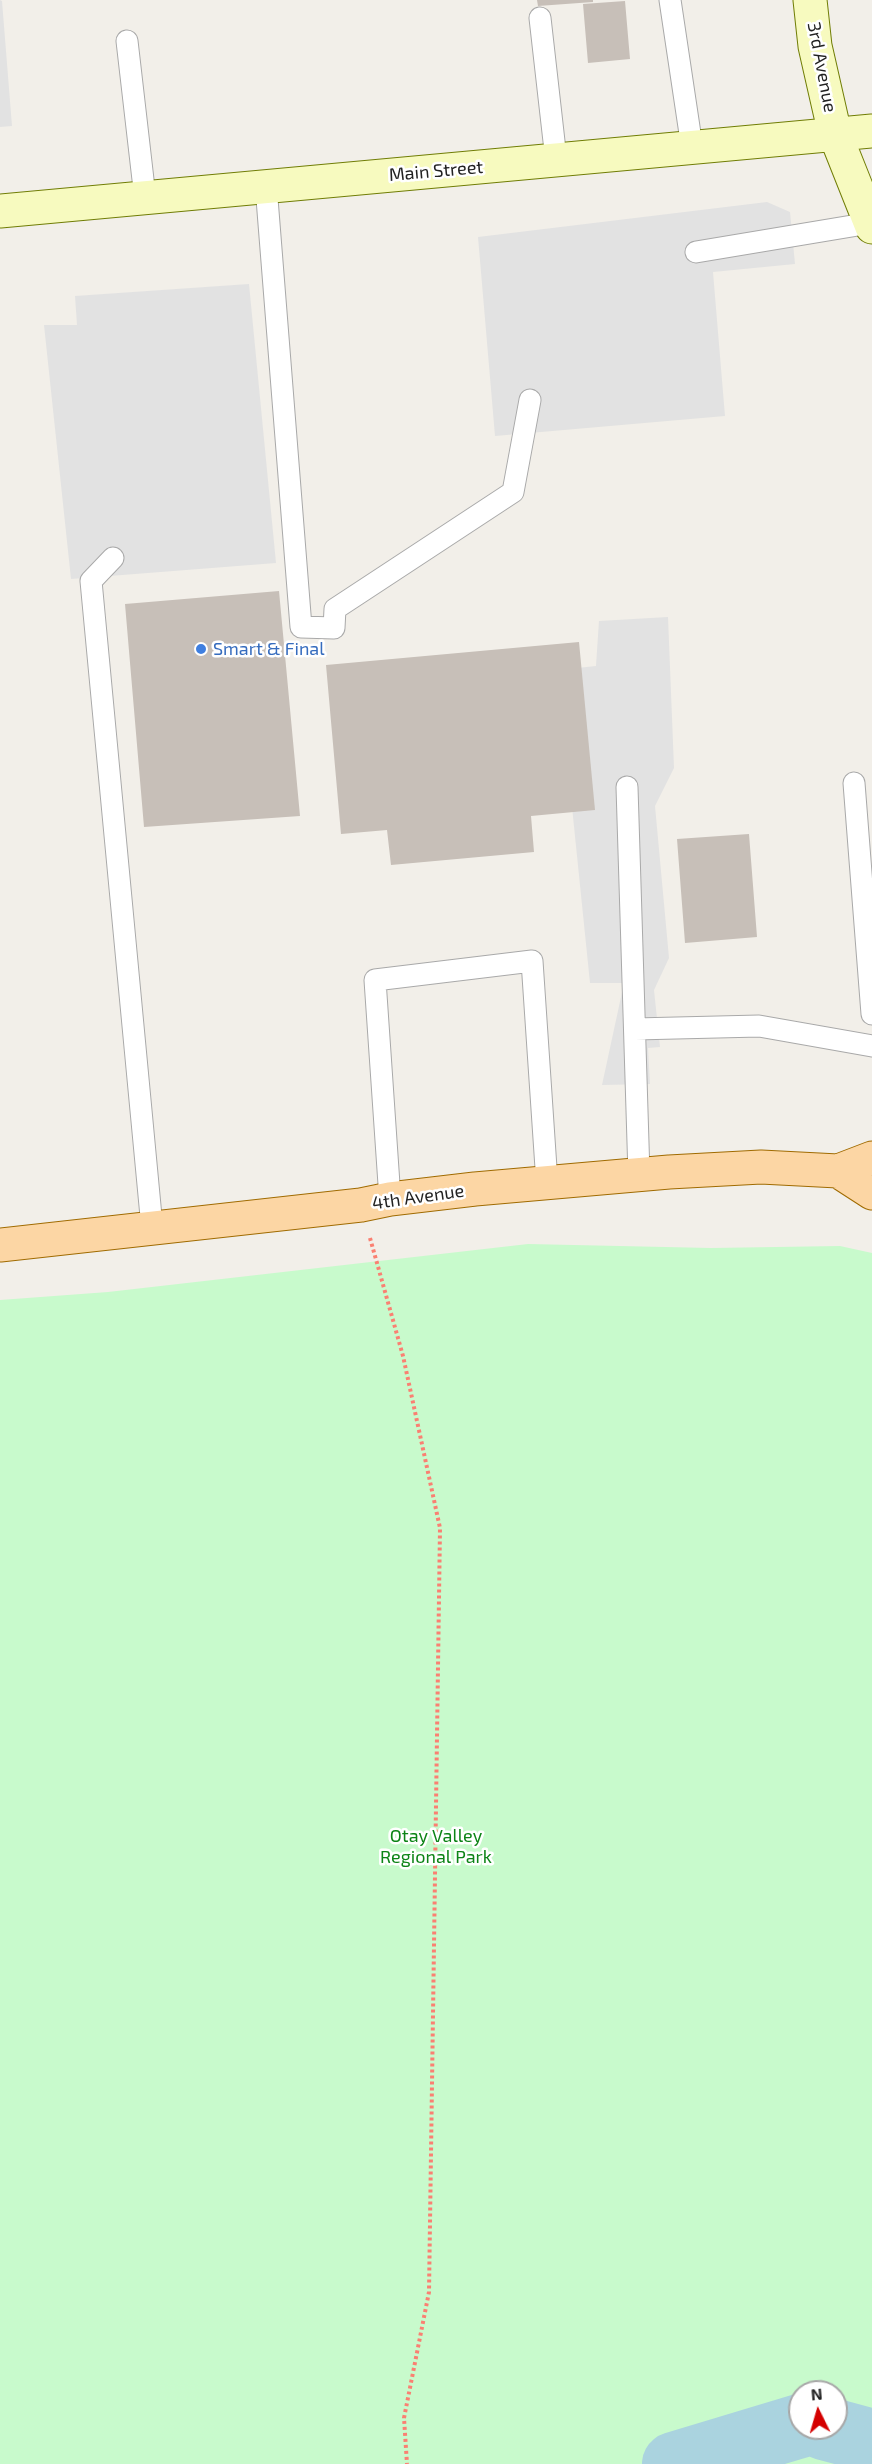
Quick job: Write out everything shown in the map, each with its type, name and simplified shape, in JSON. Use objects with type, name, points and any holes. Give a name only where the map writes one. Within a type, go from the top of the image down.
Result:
[{"type":"main road","name":"3rd Avenue","points":[[810,0],[815,46],[835,134],[871,225]]},
{"type":"main road","name":"Main Street","points":[[0,211],[872,131]]},
{"type":"main road","name":"4th Avenue","points":[[0,1245],[639,1174],[761,1167],[838,1171],[872,1158]]},
{"type":"main road","name":"4th Avenue","points":[[838,1171],[872,1193]]},
{"type":"lane","points":[[670,0],[692,147]]},
{"type":"lane","points":[[540,18],[556,159]]},
{"type":"lane","points":[[126,41],[145,197]]},
{"type":"lane","points":[[266,186],[301,627],[334,628],[336,609],[513,492],[530,400]]},
{"type":"lane","points":[[696,252],[871,225]]},
{"type":"lane","points":[[113,558],[91,581],[152,1227]]},
{"type":"lane","points":[[854,783],[872,1014]]},
{"type":"lane","points":[[627,787],[639,1174]]},
{"type":"lane","points":[[375,1202],[375,980],[532,961],[547,1183]]},
{"type":"lane","points":[[635,1029],[759,1026],[872,1046]]},
{"type":"path","points":[[375,1202],[403,1356],[440,1528],[429,2292],[404,2418],[407,2464]]},
{"type":"green space","name":"Otay Valley Regional Park","points":[[528,1244],[711,1248],[840,1246],[872,1253],[872,2464],[0,2464],[0,1300],[108,1292]]},
{"type":"shaded area","points":[[0,0],[2,1],[12,126],[0,127]]},
{"type":"shaded area","points":[[767,202],[790,212],[795,264],[713,272],[725,416],[495,436],[478,237]]},
{"type":"shaded area","points":[[249,284],[276,563],[71,579],[44,325],[77,325],[75,296]]},
{"type":"shaded area","points":[[668,617],[674,768],[655,806],[669,958],[654,990],[660,1047],[648,1048],[650,1084],[602,1085],[624,983],[590,983],[558,670],[596,666],[599,621]]},
{"type":"building","points":[[537,0],[593,0],[593,2],[538,6]]},
{"type":"building","points":[[625,1],[630,59],[588,63],[583,4]]},
{"type":"building","points":[[279,591],[300,816],[144,827],[125,604]]},
{"type":"building","points":[[579,642],[595,810],[531,816],[534,852],[391,865],[387,830],[341,834],[326,665]]},
{"type":"building","points":[[749,834],[757,937],[685,943],[677,839]]},
{"type":"waterway","points":[[674,2464],[788,2430]]},
{"type":"waterway","points":[[848,2434],[872,2441]]},
{"type":"place","name":"Smart & Final","points":[[201,649]]}]
